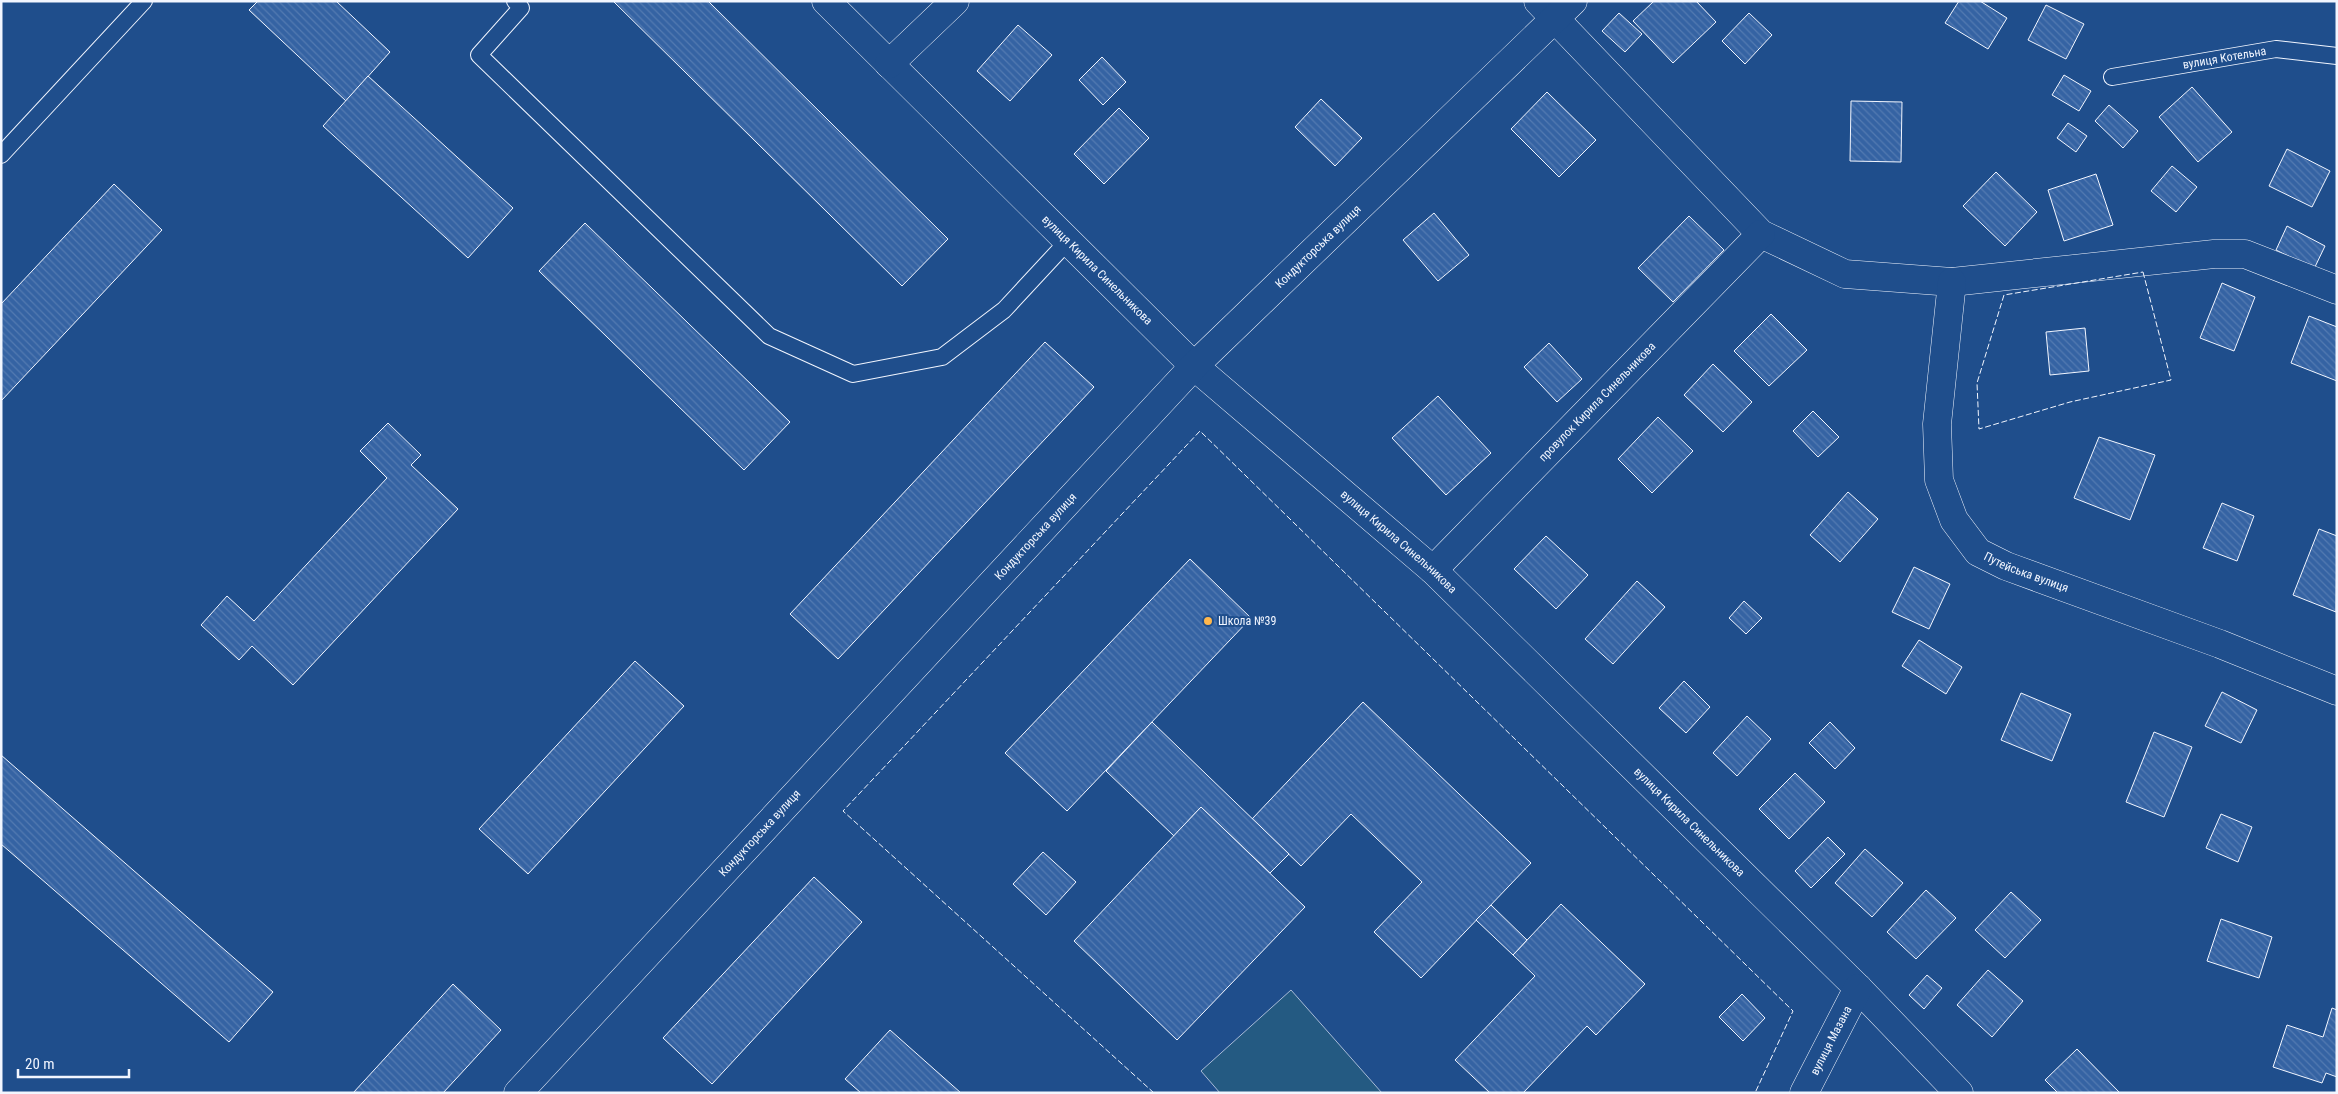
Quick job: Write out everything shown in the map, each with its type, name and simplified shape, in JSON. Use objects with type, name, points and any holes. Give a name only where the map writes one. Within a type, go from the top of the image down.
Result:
[{"type":"street","name":"вулиця Кирила Синельникова","points":[[826,1],[1194,366],[1433,570],[1858,988],[1959,1093]]},
{"type":"street","points":[[889,64],[955,1]]},
{"type":"street","points":[[1555,7],[1761,234],[1845,274],[1952,282],[2214,254],[2246,254],[2337,290]]},
{"type":"street","name":"Кондукторська вулиця","points":[[518,1093],[1194,366],[1555,7]]},
{"type":"street","name":"провулок Кирила Синельникова","points":[[1433,570],[1761,234]]},
{"type":"street","name":"Путейська вулиця","points":[[1952,282],[1937,424],[1940,480],[1954,520],[1978,552],[2006,566],[2220,644],[2337,691]]},
{"type":"street","name":"вулиця Мазана","points":[[1804,1093],[1858,988]]},
{"type":"lane","points":[[1,155],[144,1]]},
{"type":"lane","points":[[515,1],[521,8],[479,56],[769,336],[853,374],[942,357],[1004,310],[1068,241]]},
{"type":"lane","name":"вулиця Котельна","points":[[2112,77],[2276,49],[2337,56]]},
{"type":"shaded area","points":[[1291,990],[1382,1093],[1220,1093],[1201,1071]]},
{"type":"building","points":[[258,1],[336,1],[390,52],[346,101],[249,10]]},
{"type":"building","points":[[613,1],[708,1],[948,239],[902,286]]},
{"type":"building","points":[[1654,1],[1696,1],[1716,22],[1673,63],[1633,21]]},
{"type":"building","points":[[1959,1],[1980,1],[2007,18],[1988,49],[1945,23]]},
{"type":"building","points":[[2046,5],[2084,24],[2066,59],[2028,40]]},
{"type":"building","points":[[1619,13],[1642,34],[1625,52],[1602,31]]},
{"type":"building","points":[[1749,13],[1772,35],[1745,64],[1722,41]]},
{"type":"building","points":[[1018,25],[1052,55],[1010,101],[977,71]]},
{"type":"building","points":[[1102,57],[1126,82],[1103,105],[1079,80]]},
{"type":"building","points":[[2064,75],[2091,91],[2079,111],[2052,95]]},
{"type":"building","points":[[368,76],[513,208],[468,258],[323,126]]},
{"type":"building","points":[[2192,87],[2232,132],[2198,162],[2159,117]]},
{"type":"building","points":[[1547,92],[1596,140],[1559,177],[1511,129]]},
{"type":"building","points":[[1321,99],[1362,138],[1335,166],[1295,127]]},
{"type":"building","points":[[1851,101],[1902,102],[1901,162],[1850,161]]},
{"type":"building","points":[[2109,105],[2138,131],[2123,148],[2095,121]]},
{"type":"building","points":[[1119,108],[1149,138],[1104,184],[1074,154]]},
{"type":"building","points":[[2068,123],[2087,136],[2076,152],[2057,138]]},
{"type":"building","points":[[2287,149],[2330,171],[2312,207],[2269,186]]},
{"type":"building","points":[[2172,166],[2197,187],[2176,212],[2151,191]]},
{"type":"building","points":[[1996,172],[2037,212],[2005,246],[1963,206]]},
{"type":"building","points":[[2096,174],[2113,225],[2064,241],[2048,190]]},
{"type":"building","points":[[114,184],[162,230],[1,401],[1,304]]},
{"type":"building","points":[[1434,213],[1469,255],[1438,281],[1403,240]]},
{"type":"building","points":[[1689,216],[1724,250],[1673,302],[1638,268]]},
{"type":"building","points":[[585,223],[790,422],[744,470],[539,271]]},
{"type":"building","points":[[2287,226],[2325,246],[2314,269],[2276,250]]},
{"type":"building","points":[[2222,283],[2255,297],[2234,351],[2200,338]]},
{"type":"building","points":[[1771,314],[1807,350],[1769,386],[1734,351]]},
{"type":"building","points":[[2309,316],[2337,327],[2337,381],[2291,363]]},
{"type":"building","points":[[2085,328],[2089,371],[2050,375],[2046,332]]},
{"type":"building","points":[[1045,342],[1094,387],[838,659],[790,614]]},
{"type":"building","points":[[1549,343],[1582,379],[1557,402],[1524,367]]},
{"type":"building","points":[[1713,364],[1752,402],[1723,432],[1684,395]]},
{"type":"building","points":[[1438,396],[1491,453],[1446,495],[1392,438]]},
{"type":"building","points":[[1813,411],[1839,437],[1818,457],[1793,431]]},
{"type":"building","points":[[1658,417],[1693,451],[1652,493],[1618,459]]},
{"type":"building","points":[[388,423],[421,455],[411,465],[458,509],[293,685],[252,646],[239,660],[201,625],[227,596],[254,621],[387,478],[360,451]]},
{"type":"building","points":[[2099,437],[2155,455],[2130,520],[2074,498]]},
{"type":"building","points":[[1848,492],[1878,519],[1840,562],[1810,535]]},
{"type":"building","points":[[2222,503],[2254,516],[2237,561],[2203,548]]},
{"type":"building","points":[[2319,529],[2337,536],[2336,612],[2293,595]]},
{"type":"building","points":[[1546,536],[1588,575],[1556,609],[1514,569]]},
{"type":"building","points":[[1190,559],[1251,618],[1067,811],[1005,753]]},
{"type":"building","points":[[1914,567],[1950,584],[1929,629],[1892,612]]},
{"type":"building","points":[[1637,581],[1665,607],[1613,664],[1585,639]]},
{"type":"building","points":[[1744,601],[1762,618],[1746,634],[1729,618]]},
{"type":"building","points":[[1919,640],[1962,667],[1946,694],[1902,666]]},
{"type":"building","points":[[635,661],[684,706],[528,874],[479,829]]},
{"type":"building","points":[[1684,681],[1710,707],[1686,733],[1659,708]]},
{"type":"building","points":[[2222,692],[2257,710],[2241,743],[2205,726]]},
{"type":"building","points":[[2021,693],[2071,714],[2052,761],[2001,740]]},
{"type":"building","points":[[1363,702],[1531,863],[1421,978],[1374,932],[1422,882],[1351,814],[1301,866],[1252,819]]},
{"type":"building","points":[[1747,716],[1771,739],[1737,776],[1713,753]]},
{"type":"building","points":[[1152,722],[1289,854],[1270,873],[1201,807],[1174,836],[1106,771]]},
{"type":"building","points":[[1830,722],[1855,748],[1835,769],[1809,743]]},
{"type":"building","points":[[2154,732],[2192,747],[2164,817],[2126,802]]},
{"type":"building","points":[[1,755],[273,992],[229,1042],[1,844]]},
{"type":"building","points":[[1795,773],[1825,802],[1789,839],[1759,809]]},
{"type":"building","points":[[1201,807],[1305,907],[1177,1040],[1074,941]]},
{"type":"building","points":[[2221,814],[2252,827],[2238,862],[2206,848]]},
{"type":"building","points":[[1828,837],[1845,854],[1811,888],[1795,871]]},
{"type":"building","points":[[1865,849],[1903,883],[1872,917],[1835,883]]},
{"type":"building","points":[[1043,852],[1076,882],[1046,915],[1013,884]]},
{"type":"building","points":[[814,877],[862,922],[712,1084],[663,1038]]},
{"type":"building","points":[[1926,890],[1956,918],[1916,959],[1887,932]]},
{"type":"building","points":[[2011,892],[2041,920],[2005,958],[1975,930]]},
{"type":"building","points":[[1561,904],[1645,984],[1596,1035],[1587,1026],[1523,1093],[1490,1093],[1455,1060],[1535,976],[1513,955]]},
{"type":"building","points":[[1491,905],[1527,940],[1513,955],[1476,920]]},
{"type":"building","points":[[2221,919],[2272,937],[2259,978],[2207,961]]},
{"type":"building","points":[[1988,970],[2023,1001],[1992,1037],[1957,1005]]},
{"type":"building","points":[[1927,975],[1942,988],[1924,1009],[1909,995]]},
{"type":"building","points":[[453,984],[501,1030],[443,1093],[353,1093]]},
{"type":"building","points":[[1742,994],[1765,1018],[1743,1041],[1719,1017]]},
{"type":"building","points":[[2332,1008],[2337,1010],[2337,1077],[2326,1073],[2322,1083],[2273,1067],[2287,1025],[2323,1037]]},
{"type":"building","points":[[890,1030],[961,1093],[861,1093],[845,1079]]},
{"type":"building","points":[[2077,1049],[2120,1093],[2058,1093],[2045,1080]]},
{"type":"fence","points":[[2143,272],[2171,380],[2070,402],[1979,429],[1977,383],[2004,295],[2143,272]]},
{"type":"fence","points":[[1154,1093],[843,811],[1200,431],[1793,1011],[1755,1093]]},
{"type":"place","name":"Школа №39","points":[[1208,621]]}]
